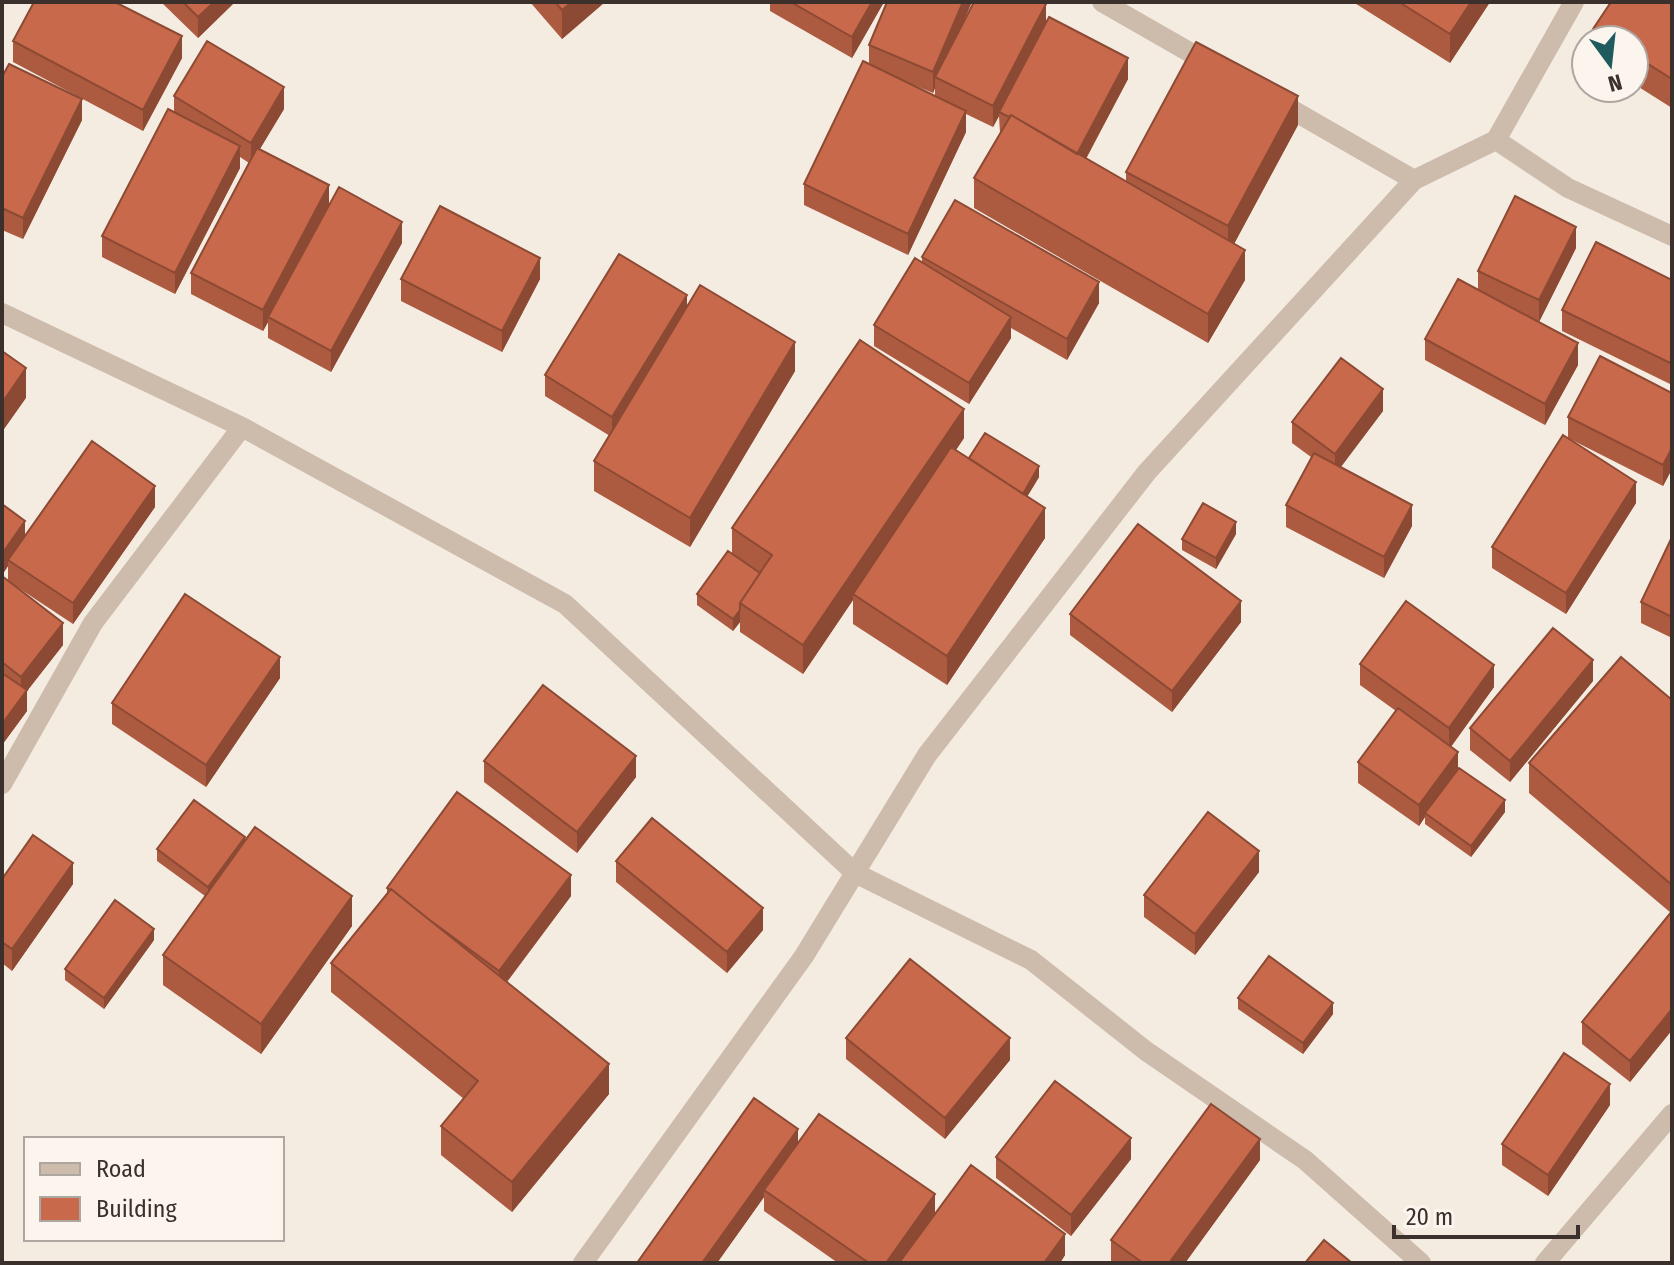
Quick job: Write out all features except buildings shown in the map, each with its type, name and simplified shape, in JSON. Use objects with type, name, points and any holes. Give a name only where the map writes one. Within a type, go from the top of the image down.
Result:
[{"type":"street","points":[[1102,2],[1235,77]]},
{"type":"street","points":[[583,1263],[804,956],[927,755],[1147,472],[1414,180],[1496,140],[1574,2]]},
{"type":"street","points":[[1261,92],[1414,180]]},
{"type":"street","points":[[1496,140],[1568,188],[1672,236]]},
{"type":"street","points":[[2,313],[242,427],[565,604],[855,873],[1031,960],[1146,1051],[1305,1160],[1421,1263]]},
{"type":"street","points":[[2,784],[93,623],[242,427]]},
{"type":"street","points":[[1545,1263],[1672,1114]]}]
